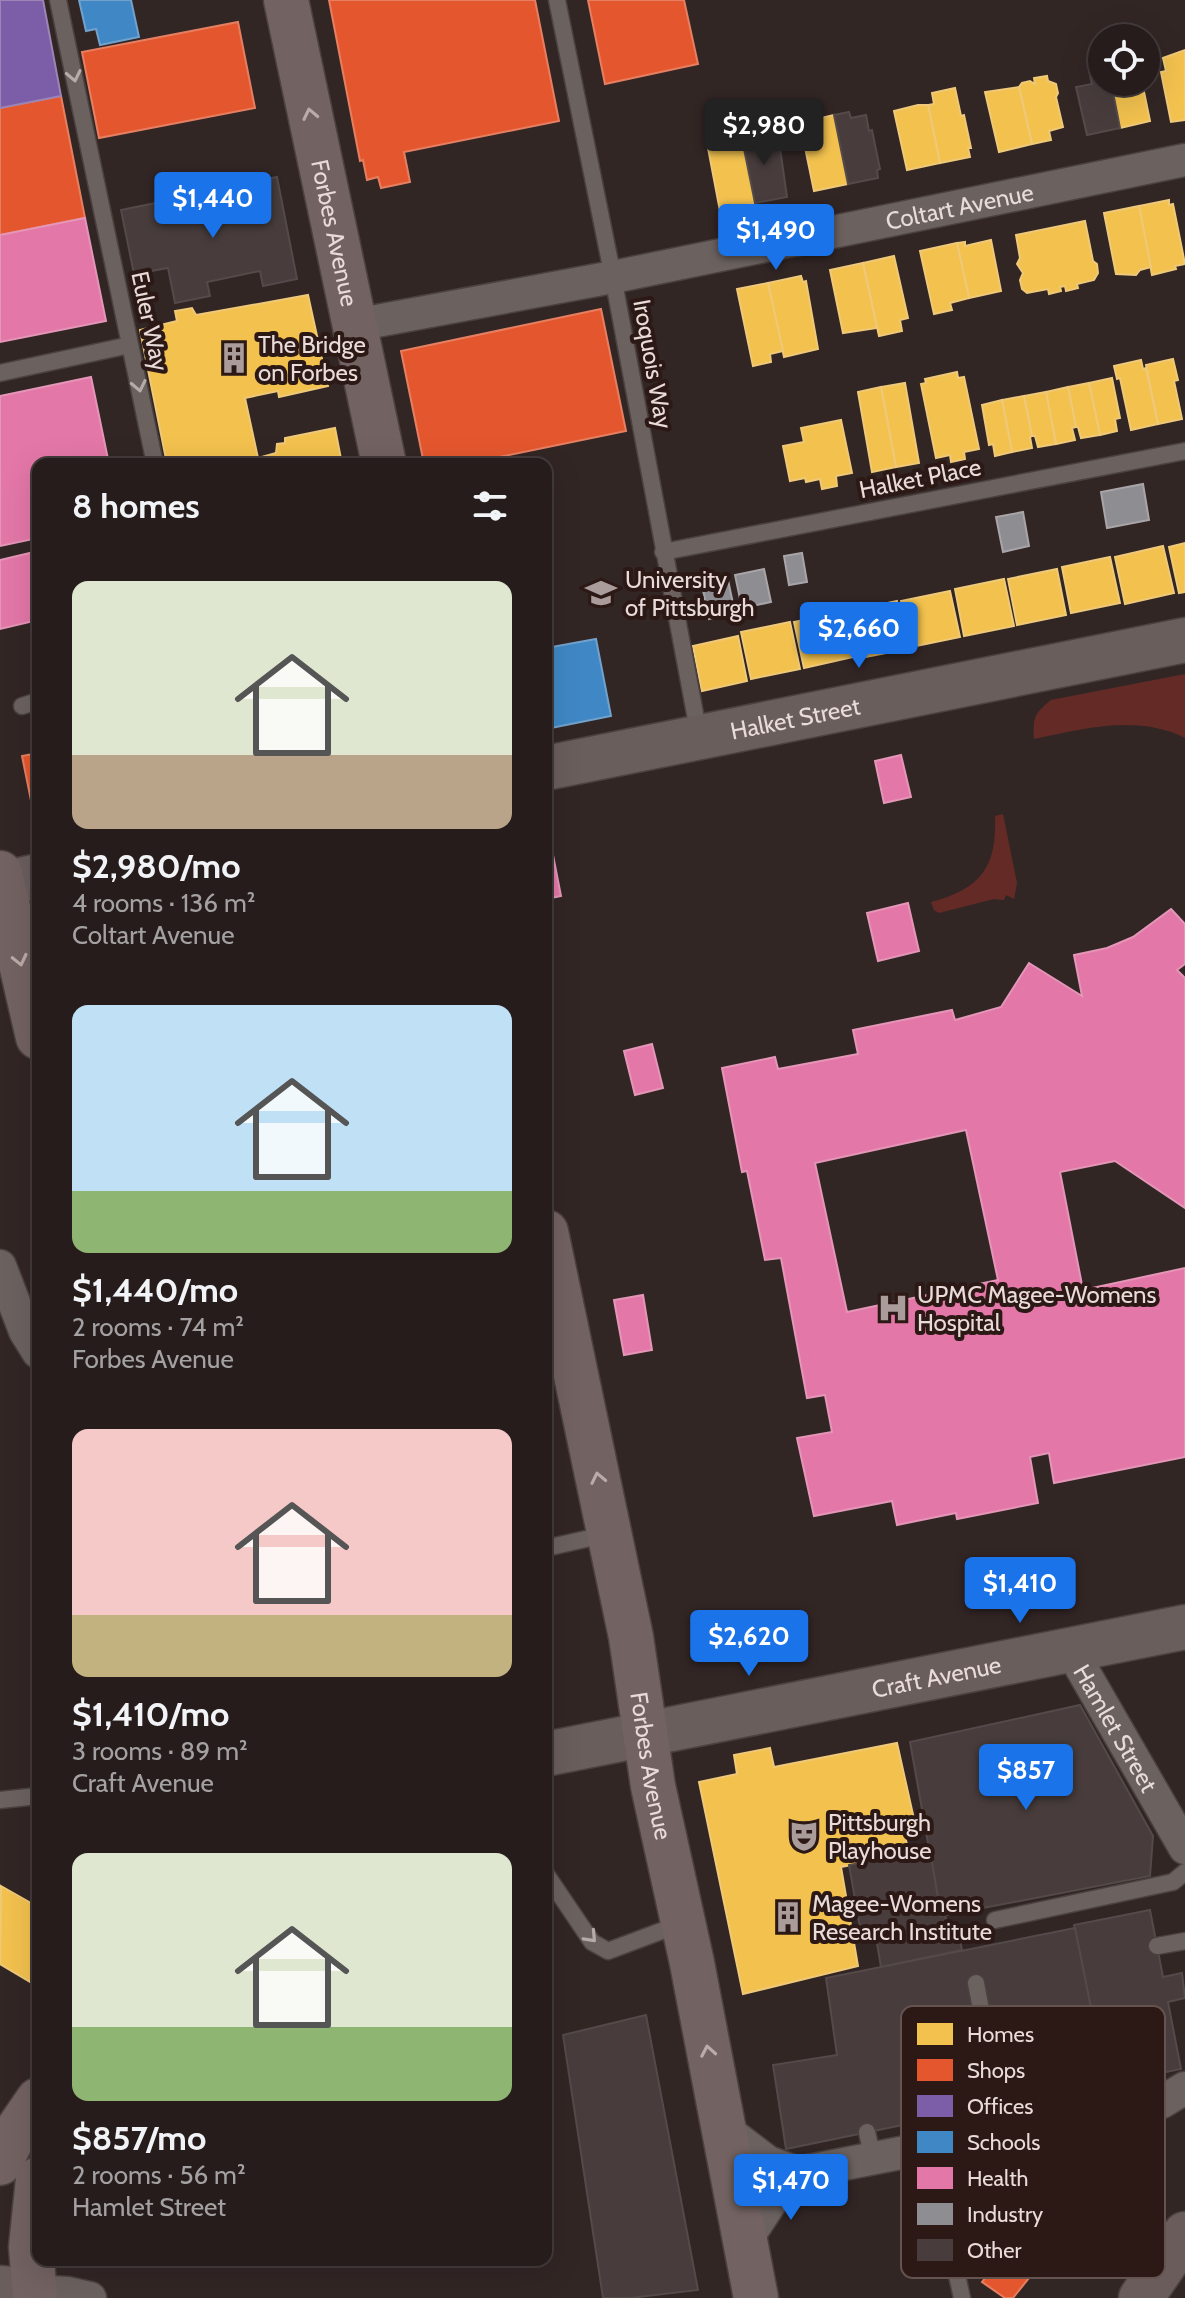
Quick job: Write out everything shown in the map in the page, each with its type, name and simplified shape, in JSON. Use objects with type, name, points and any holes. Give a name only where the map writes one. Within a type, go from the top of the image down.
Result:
[{"type":"highway","name":"Forbes Avenue","points":[[286,0],[383,458]]},
{"type":"highway","points":[[13,878],[32,999]]},
{"type":"highway","name":"Forbes Avenue","points":[[552,1260],[631,1637],[653,1786],[756,2298]]},
{"type":"highway","points":[[0,2163],[32,2109]]},
{"type":"highway","points":[[25,2294],[32,2237]]},
{"type":"main road","name":"Halket Street","points":[[552,767],[1185,640]]},
{"type":"main road","name":"Craft Avenue","points":[[552,1753],[1185,1627]]},
{"type":"main road","points":[[1165,2263],[1185,2234]]},
{"type":"main road","points":[[1141,2298],[1155,2278]]},
{"type":"street","name":"Coltart Avenue","points":[[355,325],[613,277],[1185,160]]},
{"type":"street","points":[[0,1266],[32,1342]]},
{"type":"street","name":"Hamlet Street","points":[[1071,1650],[1185,1848]]},
{"type":"street","points":[[722,2127],[768,2162],[798,2173]]},
{"type":"street","points":[[746,2240],[773,2199],[798,2173],[870,2145],[901,2147]]},
{"type":"street","points":[[25,2294],[68,2293],[90,2298]]},
{"type":"lane","name":"Euler Way","points":[[58,0],[154,458]]},
{"type":"lane","name":"Iroquois Way","points":[[557,0],[613,277],[699,737]]},
{"type":"lane","points":[[0,373],[130,345]]},
{"type":"lane","name":"Halket Place","points":[[663,552],[1185,451]]},
{"type":"lane","points":[[552,1547],[610,1534]]},
{"type":"lane","points":[[0,1800],[32,1797]]},
{"type":"lane","points":[[995,1920],[1173,1882],[1185,1872]]},
{"type":"lane","points":[[552,1883],[592,1942],[608,1951],[683,1923]]},
{"type":"lane","points":[[1157,1946],[1185,1941]]},
{"type":"lane","points":[[976,1983],[980,2006]]},
{"type":"lane","points":[[958,2278],[962,2298]]},
{"type":"shaded area","points":[[1185,674],[1185,738],[1167,731],[1129,725],[1091,728],[1034,739],[1036,716],[1051,700]]},
{"type":"shaded area","points":[[1003,814],[1017,883],[1014,899],[1006,895],[1004,900],[994,899],[939,913],[934,910],[931,902],[962,890],[974,883],[982,873],[993,849],[995,816]]},
{"type":"building: Homes","points":[[1185,50],[1185,120],[1171,122],[1161,72],[1166,71],[1163,58]]},
{"type":"building: Homes","points":[[1047,76],[1048,81],[1056,84],[1063,127],[1049,131],[1051,140],[1032,144],[1019,87],[1030,81],[1035,84],[1034,78]]},
{"type":"building: Homes","points":[[1019,87],[1032,144],[999,152],[985,92]]},
{"type":"building: Homes","points":[[955,88],[961,116],[964,115],[970,157],[940,163],[928,105],[934,104],[932,93]]},
{"type":"building: Homes","points":[[1114,96],[1145,96],[1150,121],[1120,128]]},
{"type":"building: Homes","points":[[928,105],[940,163],[907,170],[894,111]]},
{"type":"building: Homes","points":[[820,112],[821,118],[834,115],[848,184],[814,191],[800,123],[804,123],[803,116]]},
{"type":"building: Homes","points":[[741,134],[755,203],[720,211],[708,148],[727,143],[726,137]]},
{"type":"building: Homes","points":[[1169,200],[1169,205],[1173,204],[1185,264],[1152,275],[1139,206]]},
{"type":"building: Homes","points":[[1139,206],[1151,267],[1140,270],[1136,275],[1116,274],[1104,213]]},
{"type":"building: Homes","points":[[1085,221],[1093,261],[1097,264],[1098,273],[1094,280],[1077,284],[1078,288],[1066,291],[1065,286],[1060,287],[1061,291],[1049,294],[1048,289],[1027,293],[1022,289],[1020,280],[1023,273],[1017,264],[1020,258],[1016,235]]},
{"type":"building: Homes","points":[[991,240],[1001,291],[969,298],[957,243],[965,242],[965,246]]},
{"type":"building: Homes","points":[[957,243],[969,298],[950,303],[952,310],[934,314],[920,251]]},
{"type":"building: Homes","points":[[894,256],[908,318],[900,320],[902,331],[879,336],[863,263]]},
{"type":"building: Homes","points":[[863,263],[877,328],[843,333],[830,270]]},
{"type":"building: Homes","points":[[801,276],[803,282],[806,281],[818,349],[784,357],[768,283]]},
{"type":"building: Homes","points":[[768,283],[783,351],[770,354],[771,362],[753,366],[737,289]]},
{"type":"building: Homes","name":"The Bridge on Forbes","points":[[308,295],[328,386],[279,397],[278,391],[245,398],[258,458],[166,458],[140,330],[177,321],[175,311],[192,308],[196,315]]},
{"type":"building: Homes","points":[[1173,359],[1182,419],[1158,424],[1146,365]]},
{"type":"building: Homes","points":[[1141,360],[1143,369],[1146,368],[1158,424],[1131,430],[1120,378],[1117,379],[1114,366]]},
{"type":"building: Homes","points":[[957,372],[958,378],[964,377],[979,449],[964,452],[965,459],[951,462],[950,455],[936,458],[921,384],[926,383],[925,379]]},
{"type":"building: Homes","points":[[1112,378],[1120,418],[1115,419],[1117,431],[1100,435],[1089,383]]},
{"type":"building: Homes","points":[[905,383],[919,463],[896,467],[881,387]]},
{"type":"building: Homes","points":[[1089,383],[1100,435],[1081,438],[1068,387]]},
{"type":"building: Homes","points":[[881,387],[896,467],[872,472],[858,392]]},
{"type":"building: Homes","points":[[1068,387],[1076,427],[1072,428],[1075,440],[1056,444],[1046,392]]},
{"type":"building: Homes","points":[[1046,392],[1056,444],[1038,447],[1035,436],[1032,436],[1024,396]]},
{"type":"building: Homes","points":[[1024,396],[1032,448],[1012,452],[1002,400]]},
{"type":"building: Homes","points":[[1002,400],[1012,452],[995,456],[993,444],[989,445],[982,405]]},
{"type":"building: Homes","points":[[841,420],[852,473],[836,476],[837,486],[822,489],[820,479],[790,481],[783,446],[804,442],[801,428]]},
{"type":"building: Homes","name":"The Bridge on Forbes","points":[[335,428],[341,458],[258,458],[276,453],[277,444],[285,443],[285,438]]},
{"type":"building: Homes","points":[[1185,543],[1185,592],[1179,593],[1169,547]]},
{"type":"building: Homes","points":[[1163,546],[1174,593],[1125,604],[1115,557]]},
{"type":"building: Homes","points":[[1110,557],[1120,603],[1071,613],[1062,567]]},
{"type":"building: Homes","points":[[1057,569],[1066,615],[1017,625],[1008,579]]},
{"type":"building: Homes","points":[[1004,579],[1014,626],[964,636],[955,589]]},
{"type":"building: Homes","points":[[950,591],[960,637],[911,647],[901,601]]},
{"type":"building: Homes","points":[[897,601],[907,649],[860,658],[850,611]]},
{"type":"building: Homes","points":[[843,612],[853,657],[804,668],[794,622]]},
{"type":"building: Homes","points":[[790,622],[800,669],[751,679],[741,632]]},
{"type":"building: Homes","points":[[738,636],[747,681],[702,691],[693,646]]},
{"type":"building: Homes","name":"Magee-Womens Research Institute","points":[[897,1743],[916,1828],[904,1831],[909,1854],[841,1867],[858,1966],[743,1994],[699,1782],[737,1774],[734,1755],[770,1748],[774,1767]]},
{"type":"building: Homes","points":[[1,1886],[32,1904],[32,1983],[0,1964]]},
{"type":"building: Shops","points":[[329,0],[535,0],[559,121],[404,152],[410,182],[381,188],[378,177],[367,180],[363,160],[360,161]]},
{"type":"building: Shops","points":[[588,0],[684,0],[698,64],[605,84]]},
{"type":"building: Shops","points":[[238,22],[255,108],[99,138],[82,52]]},
{"type":"building: Shops","points":[[61,96],[85,218],[0,235],[0,108]]},
{"type":"building: Shops","points":[[601,309],[626,431],[494,458],[423,458],[401,351]]},
{"type":"building: Shops","points":[[32,754],[32,805],[22,756]]},
{"type":"building: Shops","points":[[985,2278],[1029,2278],[1013,2298],[1005,2298],[982,2282]]},
{"type":"building: Offices","points":[[0,0],[43,0],[61,96],[0,108]]},
{"type":"building: Schools","points":[[79,0],[131,0],[139,37],[100,45],[96,29],[86,31]]},
{"type":"building: Schools","points":[[596,639],[611,716],[552,728],[552,647]]},
{"type":"building: Health","points":[[85,218],[106,321],[0,342],[0,235]]},
{"type":"building: Health","points":[[91,377],[108,458],[32,458],[32,539],[0,546],[0,396]]},
{"type":"building: Health","points":[[32,552],[32,621],[0,629],[0,560]]},
{"type":"building: Health","points":[[901,755],[911,797],[884,803],[875,761]]},
{"type":"building: Health","points":[[552,850],[561,896],[552,898]]},
{"type":"building: Health","points":[[908,903],[919,951],[878,961],[867,913]]},
{"type":"building: Health","points":[[1171,909],[1185,924],[1185,964],[1177,970],[1185,978],[1185,1208],[1115,1161],[1060,1172],[1083,1290],[1185,1268],[1185,1457],[1054,1483],[1049,1453],[1030,1457],[1038,1503],[957,1519],[956,1513],[897,1525],[892,1501],[814,1516],[797,1438],[832,1432],[825,1395],[807,1398],[781,1258],[765,1260],[747,1171],[742,1172],[722,1068],[775,1057],[778,1069],[858,1054],[853,1030],[952,1010],[955,1020],[1001,1007],[1029,963],[1082,996],[1074,955],[1107,948],[1133,937]],"holes":[[[966,1130],[998,1280],[847,1312],[815,1163]]]},
{"type":"building: Health","points":[[652,1044],[663,1088],[635,1095],[624,1051]]},
{"type":"building: Health","points":[[643,1295],[652,1350],[624,1355],[614,1300]]},
{"type":"building: Industry","points":[[1143,484],[1149,520],[1107,528],[1101,492]]},
{"type":"building: Industry","points":[[1023,512],[1029,546],[1003,552],[996,517]]},
{"type":"building: Industry","points":[[802,553],[807,582],[789,585],[784,556]]},
{"type":"building: Industry","points":[[764,569],[771,602],[742,608],[735,575]]},
{"type":"building: Industry","points":[[728,580],[735,613],[709,619],[702,585]]},
{"type":"building: Other","points":[[1088,85],[1088,96],[1114,96],[1120,128],[1087,135],[1076,87]]},
{"type":"building: Other","points":[[849,112],[851,118],[866,115],[880,169],[877,170],[878,178],[848,184],[834,115]]},
{"type":"building: Other","points":[[757,131],[758,137],[774,134],[777,149],[780,148],[787,197],[755,203],[741,134]]},
{"type":"building: Other","points":[[277,177],[297,279],[263,286],[260,271],[207,282],[210,296],[175,303],[168,268],[134,274],[121,210],[185,197],[188,212],[234,203],[231,186]]},
{"type":"building: Other","points":[[1080,1705],[1153,1836],[1150,1876],[941,1916],[910,1742]]},
{"type":"building: Other","points":[[930,1850],[941,1916],[945,1915],[948,1929],[957,1926],[962,1950],[881,1967],[875,1931],[861,1933],[849,1865]]},
{"type":"building: Other","points":[[1150,1910],[1163,1977],[1182,1973],[1185,1998],[1168,2002],[1181,2069],[1165,2072],[1165,2006],[1090,2006],[1074,1925]]},
{"type":"building: Other","points":[[1075,1928],[1091,2006],[901,2006],[901,2125],[786,2149],[773,2065],[837,2055],[826,1978]]},
{"type":"building: Other","points":[[646,2015],[698,2290],[603,2298],[563,2035]]},
{"type":"place","name":"The Bridge on Forbes","points":[[234,358]]},
{"type":"place","name":"University of Pittsburgh","points":[[601,593]]},
{"type":"place","name":"UPMC Magee-Womens Hospital","points":[[893,1308]]},
{"type":"place","name":"Pittsburgh Playhouse","points":[[804,1836]]},
{"type":"place","name":"Magee-Womens Research Institute","points":[[788,1917]]}]
